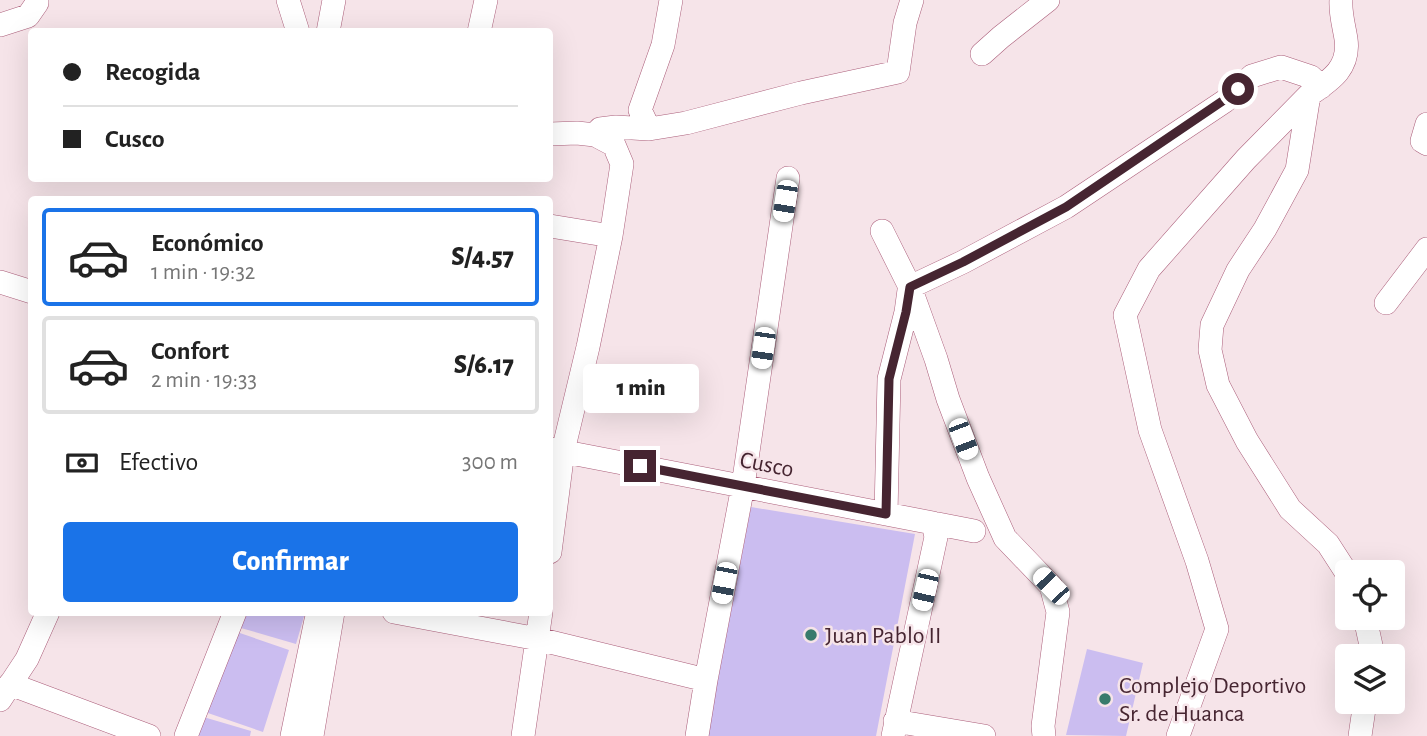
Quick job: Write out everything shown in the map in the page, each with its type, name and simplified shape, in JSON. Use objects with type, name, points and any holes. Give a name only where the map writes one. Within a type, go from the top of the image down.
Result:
[{"type":"street","points":[[0,25],[28,16],[37,0]]},
{"type":"street","points":[[288,0],[297,28]]},
{"type":"street","points":[[329,28],[334,0]]},
{"type":"street","points":[[480,28],[486,0]]},
{"type":"street","points":[[649,129],[640,110],[663,45],[671,0]]},
{"type":"street","points":[[595,135],[600,129],[649,129],[686,122],[898,72],[905,23],[912,0]]},
{"type":"street","points":[[982,54],[1048,0]]},
{"type":"street","points":[[1178,736],[1217,629],[1197,561],[1150,430],[1125,315],[1149,269],[1314,86],[1342,68],[1347,42],[1341,0]]},
{"type":"street","points":[[910,287],[1066,207],[1224,100],[1252,76],[1280,67],[1314,86]]},
{"type":"street","points":[[1314,86],[1297,170],[1265,229],[1238,270],[1212,324],[1210,351],[1217,385],[1247,441],[1290,509],[1328,544],[1338,560]]},
{"type":"street","points":[[1427,124],[1422,141],[1427,144]]},
{"type":"street","points":[[553,134],[595,135],[614,145],[622,164],[611,236],[588,347],[556,450],[553,501]]},
{"type":"street","points":[[697,736],[743,486],[788,178]]},
{"type":"street","points":[[553,226],[611,236]]},
{"type":"street","points":[[882,231],[910,287],[952,411],[1005,538],[1051,586],[1058,612],[1042,726],[1044,736]]},
{"type":"street","points":[[1386,303],[1427,249]]},
{"type":"street","points":[[0,282],[28,291]]},
{"type":"street","points":[[886,514],[889,379],[910,287]]},
{"type":"street","name":"Cusco","points":[[556,450],[974,531]]},
{"type":"street","points":[[933,523],[936,537],[894,729],[984,736]]},
{"type":"street","points":[[46,616],[27,659],[5,692],[149,736]]},
{"type":"street","points":[[186,736],[232,616]]},
{"type":"street","points":[[292,736],[316,620],[320,616]]},
{"type":"street","points":[[312,736],[332,616]]},
{"type":"street","points":[[415,616],[538,639],[706,680]]},
{"type":"street","points":[[523,736],[541,616]]},
{"type":"street","points":[[1360,736],[1363,714]]},
{"type":"shaded area","name":"Juan Pablo II","points":[[751,507],[915,534],[876,736],[707,736]]},
{"type":"shaded area","points":[[245,616],[304,616],[296,644],[241,628]]},
{"type":"shaded area","points":[[234,631],[289,650],[263,732],[205,712]]},
{"type":"shaded area","name":"Complejo Deportivo Sr. de Huanca","points":[[1087,649],[1143,663],[1126,736],[1066,735]]},
{"type":"shaded area","points":[[200,716],[251,731],[250,736],[196,736]]},
{"type":"place","name":"Juan Pablo II","points":[[811,635]]},
{"type":"place","name":"Complejo Deportivo Sr. de Huanca","points":[[1105,699]]},
{"type":"route","points":[[640,466],[886,514],[889,379],[910,287],[1066,207],[1238,89]]}]
